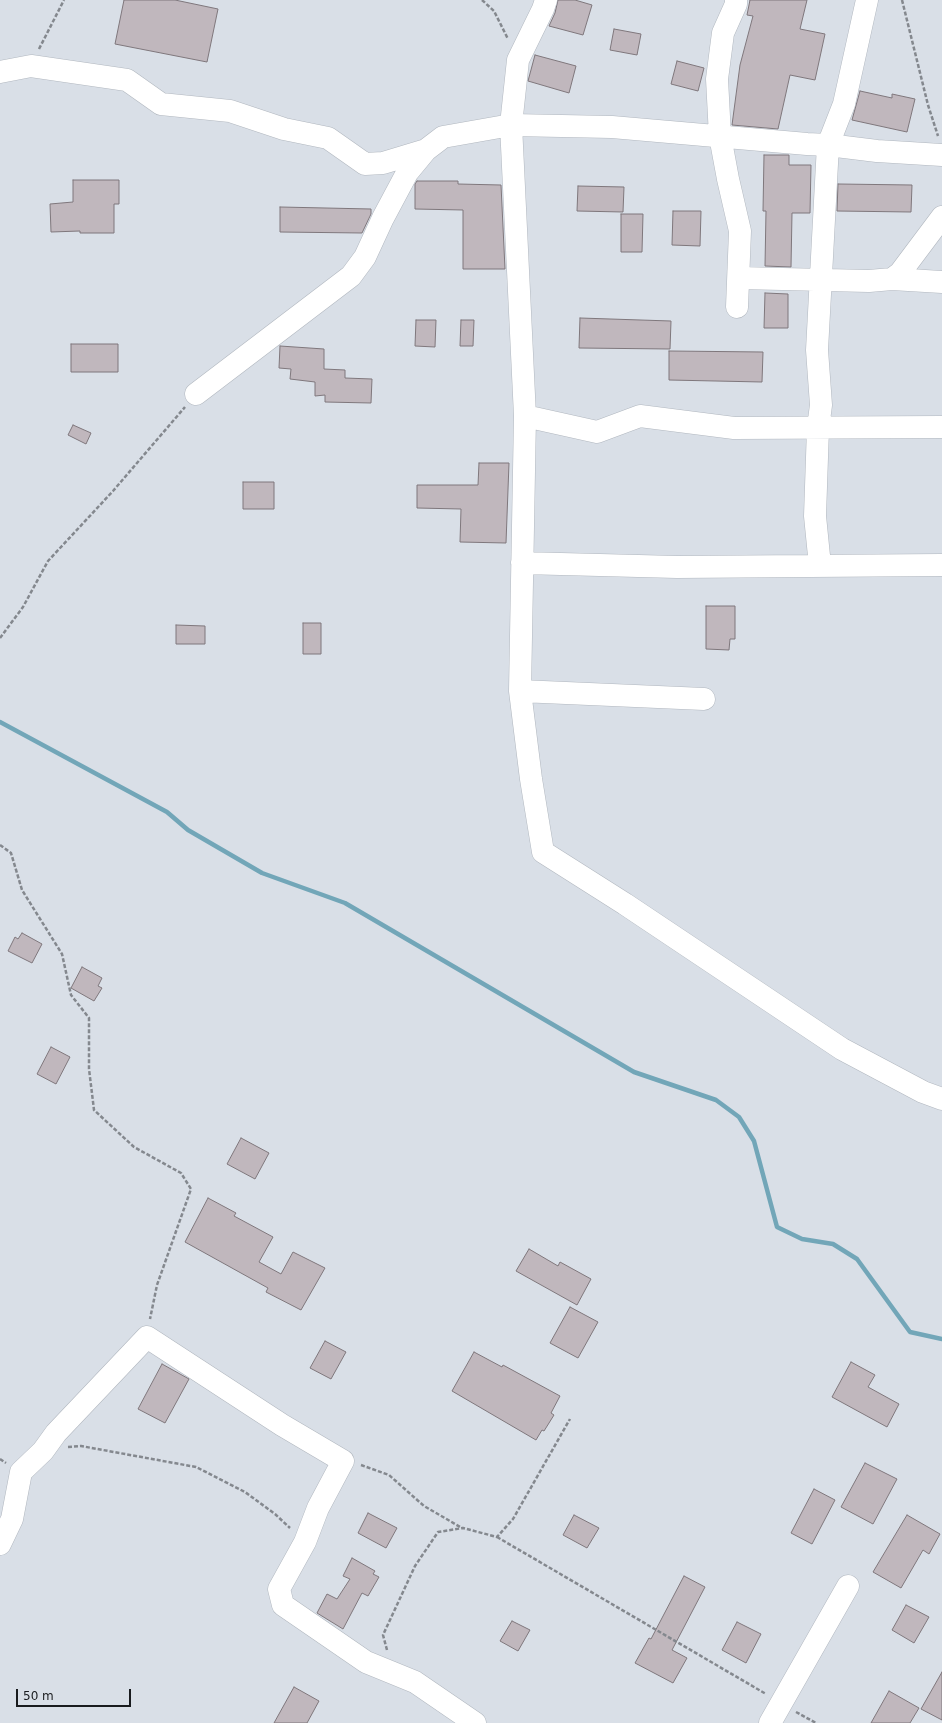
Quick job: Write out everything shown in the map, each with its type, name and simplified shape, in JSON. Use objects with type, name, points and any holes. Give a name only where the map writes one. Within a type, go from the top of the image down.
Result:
[{"type":"street","points":[[546,0],[518,60],[511,125],[525,416],[520,691],[531,779],[543,852],[625,904],[842,1048],[923,1092],[942,1099]]},
{"type":"street","points":[[736,0],[736,4],[723,33],[717,79],[720,136],[740,231],[737,307]]},
{"type":"street","points":[[820,566],[815,516],[818,428],[821,404],[817,350],[828,144],[844,104],[867,0]]},
{"type":"street","points":[[0,72],[31,66],[127,80],[161,104],[230,111],[284,129],[328,138],[365,164],[383,163],[426,150]]},
{"type":"street","points":[[196,394],[351,276],[365,257],[383,218],[407,173],[426,150],[444,137],[511,125],[612,127],[808,144],[828,144],[877,151],[941,148]]},
{"type":"street","points":[[892,279],[900,273],[942,217]]},
{"type":"street","points":[[739,278],[869,281],[892,279],[942,282]]},
{"type":"street","points":[[525,416],[597,432],[640,416],[734,428],[942,427]]},
{"type":"street","points":[[522,563],[677,567],[942,564]]},
{"type":"street","points":[[520,691],[704,698]]},
{"type":"street","points":[[0,1544],[12,1520],[21,1472],[43,1451],[56,1433],[147,1337],[282,1425],[343,1461],[318,1508],[305,1542],[279,1589],[283,1605],[366,1662],[415,1682],[475,1723]]},
{"type":"street","points":[[770,1723],[848,1586]]},
{"type":"path","points":[[31,66],[64,0]]},
{"type":"path","points":[[482,0],[494,11],[518,60]]},
{"type":"path","points":[[902,0],[928,105],[941,148]]},
{"type":"path","points":[[0,638],[23,607],[48,561],[113,491],[196,394]]},
{"type":"path","points":[[0,845],[11,853],[22,890],[62,954],[71,996],[89,1018],[89,1069],[94,1110],[134,1147],[181,1173],[191,1189],[157,1285],[147,1337]]},
{"type":"path","points":[[497,1537],[513,1519],[570,1419]]},
{"type":"path","points":[[43,1451],[80,1446],[196,1467],[245,1492],[275,1514],[305,1542]]},
{"type":"path","points":[[343,1461],[363,1465],[389,1476],[424,1506],[463,1528],[497,1537],[816,1723]]},
{"type":"path","points":[[394,1674],[383,1635],[415,1566],[438,1532],[463,1528]]},
{"type":"building","points":[[124,0],[175,0],[218,9],[207,62],[115,44]]},
{"type":"building","points":[[558,0],[575,0],[592,5],[583,35],[549,26],[555,13]]},
{"type":"building","points":[[750,0],[807,0],[800,29],[825,34],[815,80],[790,75],[778,129],[732,125],[740,65],[753,16],[747,15]]},
{"type":"building","points":[[614,29],[641,34],[637,55],[610,50]]},
{"type":"building","points":[[535,55],[576,66],[569,93],[528,81]]},
{"type":"building","points":[[677,61],[704,68],[698,91],[671,84]]},
{"type":"building","points":[[860,91],[892,98],[892,94],[915,99],[907,132],[852,120]]},
{"type":"building","points":[[764,155],[789,155],[789,165],[811,165],[810,213],[792,213],[791,267],[765,266],[766,211],[763,211]]},
{"type":"building","points":[[73,180],[119,180],[119,204],[114,204],[114,233],[80,233],[80,231],[51,232],[50,204],[73,202]]},
{"type":"building","points":[[417,181],[458,181],[458,184],[501,185],[505,269],[463,269],[463,210],[415,209],[415,184]]},
{"type":"building","points":[[838,184],[912,185],[911,212],[837,211]]},
{"type":"building","points":[[578,186],[624,187],[623,212],[577,211]]},
{"type":"building","points":[[280,207],[371,209],[371,214],[362,233],[280,232]]},
{"type":"building","points":[[673,211],[701,211],[700,246],[672,245]]},
{"type":"building","points":[[621,214],[643,214],[642,252],[621,252]]},
{"type":"building","points":[[765,293],[788,294],[788,328],[764,328]]},
{"type":"building","points":[[580,318],[671,321],[670,349],[579,348]]},
{"type":"building","points":[[416,320],[436,320],[435,347],[415,346]]},
{"type":"building","points":[[461,320],[474,320],[473,346],[460,346]]},
{"type":"building","points":[[71,344],[118,344],[118,372],[71,372]]},
{"type":"building","points":[[280,346],[324,349],[324,369],[345,370],[345,378],[372,379],[371,403],[325,402],[325,395],[315,396],[315,382],[290,379],[291,369],[279,368]]},
{"type":"building","points":[[669,351],[763,352],[762,382],[669,380]]},
{"type":"building","points":[[73,425],[91,433],[86,444],[68,435]]},
{"type":"building","points":[[479,463],[509,463],[506,543],[460,542],[461,509],[417,508],[417,485],[478,485]]},
{"type":"building","points":[[243,482],[274,482],[274,509],[243,509]]},
{"type":"building","points":[[706,606],[735,606],[735,639],[730,639],[729,650],[706,649]]},
{"type":"building","points":[[303,623],[321,623],[321,654],[303,654]]},
{"type":"building","points":[[176,625],[205,626],[205,644],[176,644]]},
{"type":"building","points":[[22,933],[42,944],[32,963],[8,951],[15,937],[18,939]]},
{"type":"building","points":[[82,967],[102,978],[98,986],[102,988],[94,1001],[71,988]]},
{"type":"building","points":[[51,1047],[70,1057],[56,1084],[37,1074]]},
{"type":"building","points":[[241,1138],[269,1153],[255,1179],[227,1164]]},
{"type":"building","points":[[208,1198],[236,1213],[234,1216],[273,1237],[259,1262],[281,1274],[293,1252],[325,1268],[301,1310],[266,1292],[268,1288],[185,1242]]},
{"type":"building","points":[[529,1249],[558,1266],[560,1262],[591,1279],[577,1305],[516,1271]]},
{"type":"building","points":[[570,1307],[598,1322],[578,1358],[550,1343]]},
{"type":"building","points":[[325,1341],[346,1352],[331,1379],[310,1368]]},
{"type":"building","points":[[474,1352],[502,1367],[503,1365],[560,1396],[551,1413],[554,1415],[544,1431],[542,1430],[536,1440],[452,1391]]},
{"type":"building","points":[[851,1362],[875,1375],[868,1387],[899,1404],[887,1427],[832,1397]]},
{"type":"building","points":[[162,1364],[189,1379],[165,1423],[138,1409]]},
{"type":"building","points":[[865,1463],[897,1479],[873,1524],[841,1507]]},
{"type":"building","points":[[814,1489],[835,1500],[812,1544],[791,1533]]},
{"type":"building","points":[[368,1513],[397,1528],[386,1548],[358,1533]]},
{"type":"building","points":[[574,1515],[599,1528],[587,1548],[563,1535]]},
{"type":"building","points":[[907,1515],[940,1534],[929,1554],[923,1550],[901,1588],[873,1572]]},
{"type":"building","points":[[352,1558],[375,1571],[373,1574],[379,1577],[368,1596],[362,1593],[343,1629],[317,1613],[327,1594],[337,1599],[350,1579],[343,1576]]},
{"type":"building","points":[[684,1576],[705,1587],[672,1650],[687,1658],[673,1683],[635,1663],[649,1638],[651,1639]]},
{"type":"building","points":[[906,1605],[929,1617],[914,1643],[892,1630]]},
{"type":"building","points":[[512,1621],[530,1630],[518,1651],[500,1641]]},
{"type":"building","points":[[737,1622],[761,1634],[746,1663],[722,1650]]},
{"type":"building","points":[[942,1672],[942,1720],[921,1709]]},
{"type":"building","points":[[294,1687],[319,1701],[307,1723],[274,1723]]},
{"type":"building","points":[[889,1691],[919,1708],[910,1723],[871,1723]]},
{"type":"waterway","points":[[0,722],[167,812],[188,830],[262,873],[345,903],[634,1072],[716,1100],[739,1117],[754,1141],[777,1227],[802,1239],[833,1244],[857,1259],[910,1332],[942,1339]]}]
